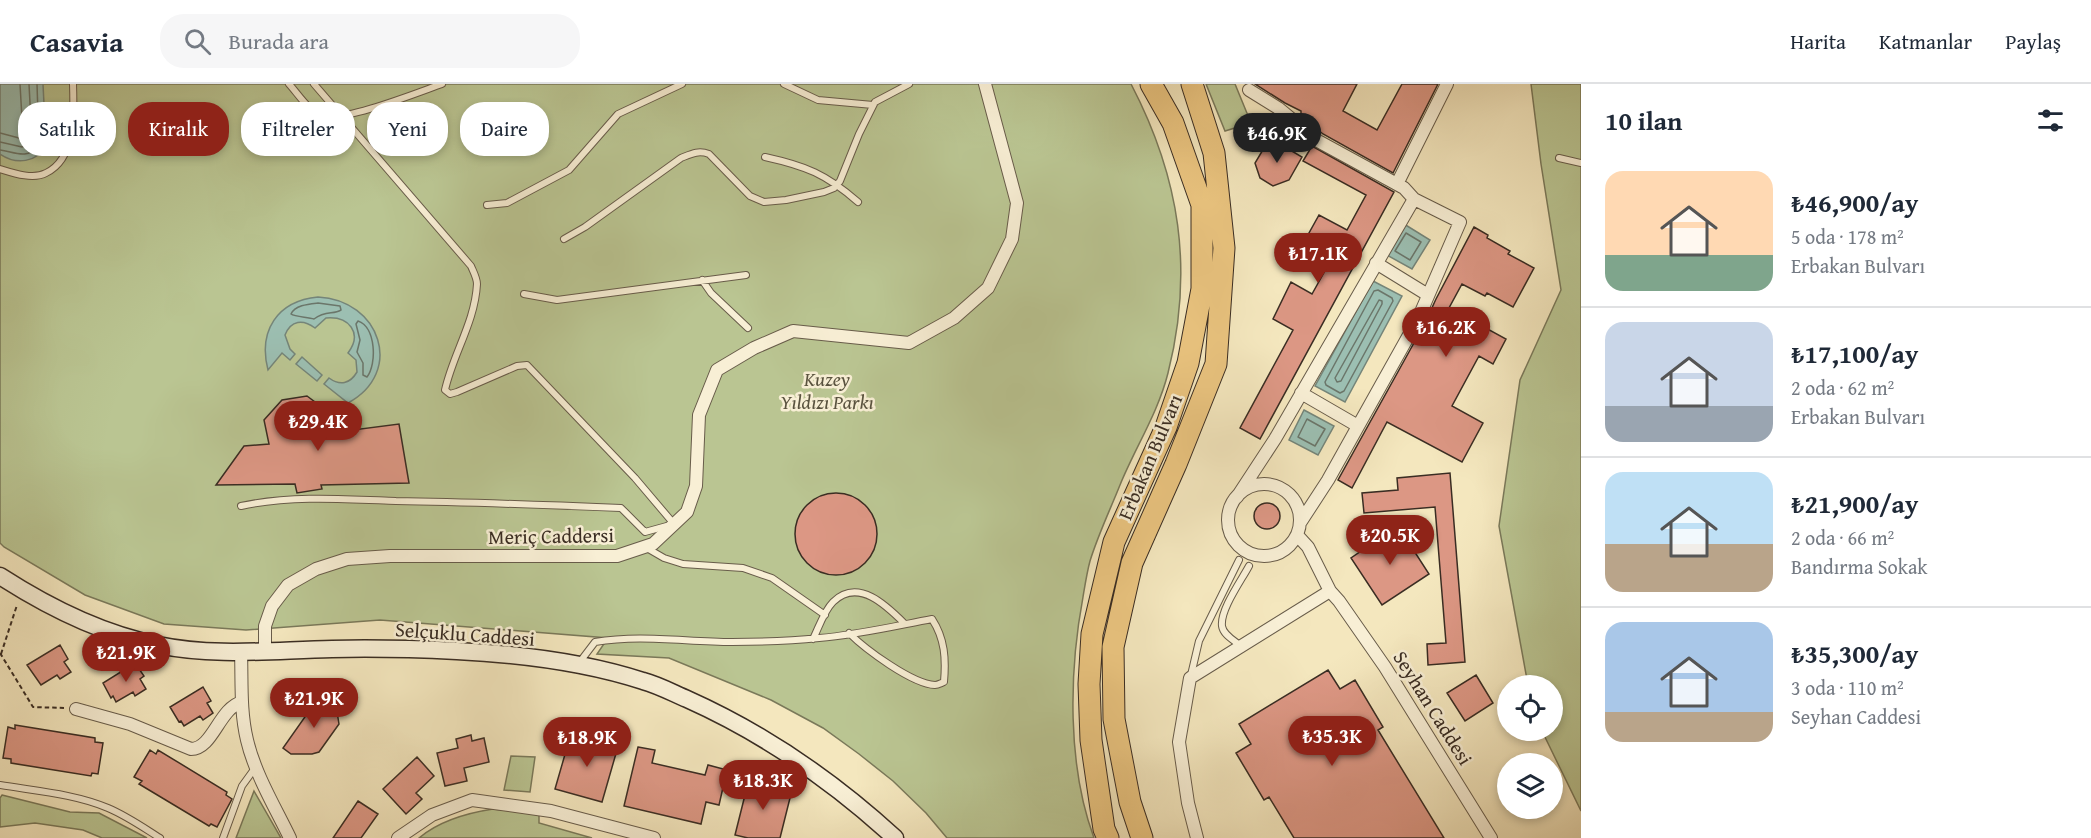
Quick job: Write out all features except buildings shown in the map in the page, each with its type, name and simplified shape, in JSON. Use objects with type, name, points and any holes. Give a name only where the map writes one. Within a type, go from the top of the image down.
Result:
[{"type":"highway","name":"Erbakan Bulvarı","points":[[1108,838],[1104,829],[1091,740],[1089,684],[1092,634],[1114,542],[1166,427],[1188,363],[1202,290],[1202,205],[1173,123],[1151,84]]},
{"type":"highway","name":"Erbakan Bulvarı","points":[[1142,838],[1130,802],[1114,719],[1113,647],[1132,563],[1176,464],[1216,364],[1224,260],[1214,153],[1192,84]]},
{"type":"street","name":"Meriç Caddersi","points":[[265,651],[265,626],[272,606],[288,585],[316,569],[347,559],[390,556],[617,556],[653,544],[687,512],[696,486],[699,415],[717,370],[754,348],[793,332],[909,343],[954,318],[988,288],[1012,239],[1017,203],[985,84]]},
{"type":"street","points":[[1396,184],[1447,84]]},
{"type":"street","points":[[1250,90],[1278,108],[1318,141],[1404,188],[1414,199],[1460,222],[1418,319],[1291,544],[1282,552],[1271,556],[1248,553],[1232,537],[1228,526],[1228,515],[1232,504],[1275,439],[1414,199]]},
{"type":"street","points":[[1376,263],[1428,295]]},
{"type":"street","points":[[1301,393],[1358,426]]},
{"type":"street","points":[[1237,497],[1249,487],[1261,484],[1274,485],[1285,490],[1294,499],[1299,510],[1299,529]]},
{"type":"street","name":"Seyhan Caddesi","points":[[1299,529],[1330,591],[1385,667],[1491,838]]},
{"type":"street","name":"Selçuklu Caddesi","points":[[0,576],[81,621],[136,640],[199,651],[334,649],[458,651],[519,656],[643,681],[696,703],[754,732],[841,792],[895,838]]},
{"type":"street","points":[[1197,838],[1188,803],[1179,742],[1190,678],[1330,591]]},
{"type":"street","points":[[241,652],[242,702],[247,741],[256,768],[290,838]]},
{"type":"street","points":[[76,709],[130,724],[196,749],[204,744],[228,709],[242,702]]},
{"type":"street","points":[[398,838],[432,815],[472,800],[551,811],[654,838]]},
{"type":"lane","points":[[0,170],[30,176],[45,174],[61,163],[71,139],[74,84]]},
{"type":"lane","points":[[289,84],[305,102]]},
{"type":"lane","points":[[314,84],[329,102]]},
{"type":"lane","points":[[355,113],[442,84]]},
{"type":"lane","points":[[487,205],[507,203],[569,170],[618,114],[682,84]]},
{"type":"lane","points":[[784,84],[818,100],[873,105]]},
{"type":"lane","points":[[564,239],[585,228],[681,158],[694,152],[709,154],[750,196],[764,202],[786,200],[834,188],[838,184],[875,102],[909,84]]},
{"type":"lane","points":[[241,507],[265,501],[349,499],[524,504],[621,508],[645,532],[674,524],[527,364],[517,366],[457,392],[450,394],[445,390],[448,375],[470,321],[477,282],[471,266],[355,133]]},
{"type":"lane","points":[[765,157],[794,164],[838,184],[858,202]]},
{"type":"lane","points":[[1559,158],[1581,163]]},
{"type":"lane","points":[[524,294],[557,300],[746,275]]},
{"type":"lane","points":[[702,280],[711,293],[748,328]]},
{"type":"lane","points":[[644,547],[664,558],[683,564],[743,568],[772,578],[825,615]]},
{"type":"lane","points":[[1190,678],[1199,641],[1239,560]]},
{"type":"lane","points":[[1241,646],[1226,634],[1222,627],[1223,613],[1249,567]]},
{"type":"lane","points":[[813,639],[833,602],[847,593],[860,592],[872,597],[905,624]]},
{"type":"lane","points":[[577,666],[595,642],[619,637],[732,642],[813,639],[932,619],[941,633],[945,666],[944,682],[935,685],[905,675],[849,633]]},
{"type":"lane","points":[[223,838],[242,786],[256,768]]},
{"type":"lane","points":[[0,785],[96,803],[122,814],[160,838]]},
{"type":"path","points":[[22,590],[1,653],[33,707],[76,709]]},
{"type":"green space","name":"Kuzey Yıldızı Parkı","points":[[0,84],[1131,84],[1148,119],[1161,154],[1178,225],[1181,261],[1176,335],[1164,388],[1093,551],[1078,626],[1075,656],[1073,718],[1075,749],[1085,810],[1094,838],[947,838],[926,813],[893,781],[823,728],[771,700],[669,658],[597,654],[608,638],[380,620],[246,630],[164,624],[85,595],[0,543]]},
{"type":"green space","points":[[1206,84],[1235,84],[1251,123],[1225,131]]},
{"type":"green space","points":[[1531,84],[1581,84],[1581,811],[1563,774],[1563,753],[1553,753],[1547,741],[1563,741],[1563,675],[1526,675],[1499,526],[1520,380],[1561,290]]},
{"type":"green space","points":[[511,756],[535,757],[530,792],[504,790]]},
{"type":"green space","points":[[254,791],[281,838],[236,838]]},
{"type":"green space","points":[[2,795],[70,812],[99,813],[147,838],[102,838],[83,830],[35,823],[0,827],[0,798]]},
{"type":"green space","points":[[493,809],[539,814],[539,823],[592,838],[419,838],[435,827],[454,819]]},
{"type":"water","points":[[0,84],[43,84],[44,102],[18,102],[18,156],[37,156],[19,161],[0,154]]},
{"type":"water","points":[[1404,224],[1430,240],[1412,269],[1385,254]]},
{"type":"water","points":[[1373,281],[1402,296],[1345,402],[1315,386]]},
{"type":"water","points":[[318,297],[339,301],[357,310],[370,324],[378,340],[380,357],[376,374],[366,390],[348,403],[324,384],[329,378],[341,383],[348,381],[357,372],[356,360],[348,353],[352,346],[354,333],[347,323],[341,320],[326,318],[315,328],[302,322],[291,326],[285,335],[290,349],[295,354],[290,360],[282,353],[268,370],[266,343],[274,320],[291,305]]},
{"type":"water","points":[[302,357],[322,375],[317,381],[296,364]]},
{"type":"water","points":[[1304,410],[1334,426],[1318,455],[1289,440]]}]
